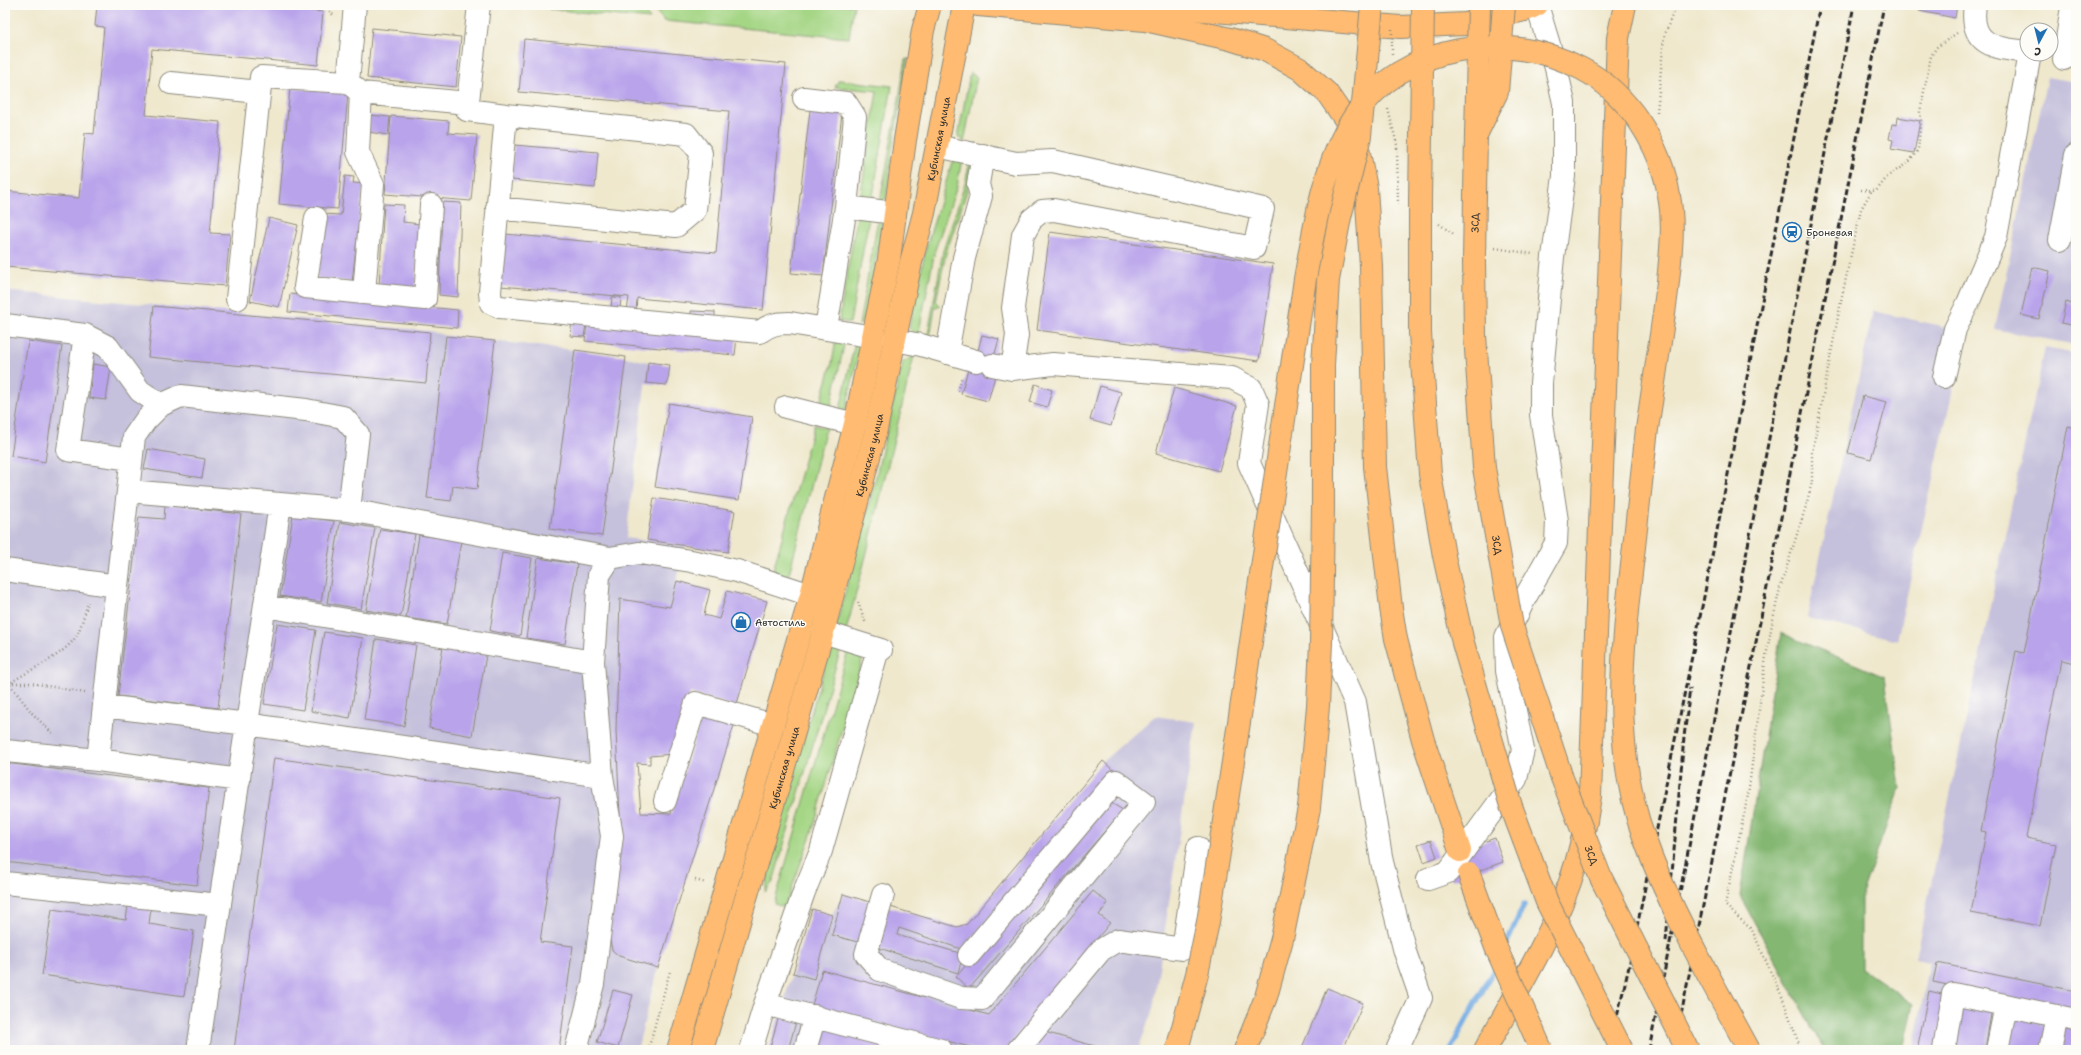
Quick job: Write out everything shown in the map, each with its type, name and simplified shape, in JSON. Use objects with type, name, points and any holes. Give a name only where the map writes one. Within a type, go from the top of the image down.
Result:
[{"type":"main road","name":"Кубинская улица","points":[[702,1050],[823,632],[875,434],[896,213],[906,132],[923,30],[930,5]]},
{"type":"main road","name":"Кубинская улица","points":[[678,1050],[717,889],[773,725],[811,595],[855,424],[884,338],[937,146],[964,5]]},
{"type":"main road","points":[[978,5],[1145,20],[1230,39],[1265,50],[1300,69],[1327,93],[1345,119],[1359,153],[1366,188],[1372,266],[1375,467],[1396,639],[1423,740],[1460,850]]},
{"type":"main road","points":[[1245,1050],[1266,996],[1282,939],[1309,808],[1321,644],[1323,365],[1325,310],[1332,252],[1349,174],[1360,136],[1372,5]]},
{"type":"main road","points":[[1423,5],[1420,199],[1420,333],[1430,474],[1444,556],[1463,643],[1512,806],[1547,902],[1622,1050]]},
{"type":"main road","name":"ЗСД","points":[[1479,5],[1474,335],[1484,468],[1512,626],[1562,778],[1600,876],[1688,1050]]},
{"type":"main road","points":[[1476,136],[1497,92],[1504,5]]},
{"type":"main road","points":[[1145,20],[1192,9],[1400,27],[1435,26],[1466,24],[1529,9],[1537,5]]},
{"type":"main road","points":[[1485,1050],[1544,940],[1563,901],[1577,860],[1590,796],[1618,38],[1625,5]]},
{"type":"main road","points":[[1177,1050],[1197,974],[1208,922],[1297,332],[1314,230],[1327,176],[1340,142],[1354,116],[1374,91],[1404,68],[1446,52],[1490,46],[1545,52],[1586,70],[1610,88],[1630,108],[1653,145],[1663,169],[1670,198],[1672,230],[1669,272],[1647,434],[1628,595],[1621,703],[1622,732],[1626,765],[1644,838],[1701,961],[1749,1050]]},
{"type":"main road","points":[[1469,874],[1497,950],[1541,1050]]},
{"type":"street","points":[[355,5],[354,88],[358,152],[373,184],[364,293]]},
{"type":"street","points":[[479,5],[467,110],[686,134],[701,153],[695,210],[676,226],[497,208]]},
{"type":"street","points":[[1428,879],[1448,872],[1516,780],[1523,750],[1507,671],[1506,637],[1526,596],[1556,543],[1557,521],[1541,415],[1541,383],[1553,257],[1564,176],[1564,103],[1556,68],[1537,5]]},
{"type":"street","points":[[2059,58],[2070,60],[2071,13]]},
{"type":"street","points":[[1974,15],[1979,35],[1988,43],[2004,49],[2019,51]]},
{"type":"street","points":[[1944,377],[1955,329],[1968,303],[1996,237],[2029,62]]},
{"type":"street","points":[[237,299],[261,77],[468,103]]},
{"type":"street","points":[[171,83],[259,92]]},
{"type":"street","points":[[804,98],[828,93],[846,103],[855,117],[846,206],[826,328]]},
{"type":"street","points":[[506,115],[490,292],[492,303],[500,307],[760,332],[768,326],[778,323],[790,323],[884,338],[993,365],[1053,364],[1232,378],[1251,388],[1258,404],[1249,463],[1355,702],[1382,862],[1405,952],[1421,998],[1397,1050]]},
{"type":"street","points":[[937,146],[1016,163],[1053,161],[1263,209],[1254,248],[1054,210],[1042,210],[1032,219],[1024,235],[1013,308],[1017,335],[993,365]]},
{"type":"street","points":[[947,353],[964,258],[981,196],[978,184],[983,155]]},
{"type":"street","points":[[2060,240],[2076,155]]},
{"type":"street","points":[[316,218],[305,287],[425,299],[431,205]]},
{"type":"street","points":[[846,206],[896,213]]},
{"type":"street","points":[[5,325],[8,324],[85,335],[108,347],[140,390],[161,405]]},
{"type":"street","points":[[85,335],[68,450],[131,459]]},
{"type":"street","points":[[98,760],[134,437],[145,421],[161,405],[181,396],[306,410],[343,417],[358,434],[349,510]]},
{"type":"street","points":[[786,407],[855,424]]},
{"type":"street","points":[[128,491],[349,510],[610,558],[639,552],[691,561],[737,572],[811,595]]},
{"type":"street","points":[[198,1050],[280,504]]},
{"type":"street","points":[[576,1050],[593,984],[612,836],[602,776],[593,662],[599,575],[610,558]]},
{"type":"street","points":[[5,570],[117,586]]},
{"type":"street","points":[[265,606],[593,662]]},
{"type":"street","points":[[751,1050],[765,1004],[804,892],[821,850],[879,650],[823,632]]},
{"type":"street","points":[[105,701],[247,724],[602,776]]},
{"type":"street","points":[[665,801],[696,702],[773,725]]},
{"type":"street","points":[[5,751],[98,760],[239,780]]},
{"type":"street","points":[[883,895],[866,954],[880,970],[961,998],[982,999],[1144,802],[1116,781],[969,955]]},
{"type":"street","points":[[1018,1050],[1101,950],[1118,940],[1183,949],[1198,848]]},
{"type":"street","points":[[5,883],[220,906]]},
{"type":"street","points":[[1944,1050],[1954,994],[2066,1018],[2050,1050]]},
{"type":"street","points":[[765,1004],[941,1050]]},
{"type":"street","points":[[1997,1050],[2006,1005]]},
{"type":"street","points":[[805,1050],[815,1016]]},
{"type":"path","points":[[1861,190],[1871,192],[1876,191],[1888,176],[1909,162],[1918,150],[1920,112],[1931,56],[1937,47],[1974,15]]},
{"type":"path","points":[[1392,28],[1392,58]]},
{"type":"path","points":[[1386,102],[1397,145],[1398,204]]},
{"type":"path","points":[[1801,1050],[1783,999],[1752,930],[1725,905],[1748,795],[1766,656],[1773,619],[1780,588],[1812,482],[1812,453],[1840,309],[1861,209],[1871,192]]},
{"type":"path","points":[[5,688],[10,683],[64,650],[73,640],[77,634],[94,583]]},
{"type":"path","points":[[5,678],[32,713],[59,740]]},
{"type":"path","points":[[10,683],[32,683],[105,701]]},
{"type":"path","points":[[695,880],[717,889]]},
{"type":"path","points":[[648,1050],[670,971]]},
{"type":"shaded area","points":[[2047,77],[2076,82],[2076,345],[1995,329]]},
{"type":"shaded area","points":[[5,291],[430,331],[446,336],[575,350],[626,357],[648,362],[626,538],[685,546],[670,607],[620,599],[616,730],[620,816],[610,940],[612,950],[619,956],[658,968],[637,1050],[5,1050]]},
{"type":"shaded area","points":[[1873,311],[1955,329],[1966,330],[1897,640],[1807,618]]},
{"type":"shaded area","points":[[2045,348],[2076,354],[2076,1050],[1913,1050],[1930,962],[1915,959]]},
{"type":"shaded area","points":[[1155,716],[1196,722],[1153,1009],[1138,1050],[769,1050],[812,909],[832,915],[843,894],[957,927],[967,924],[1103,761]]},
{"type":"green space","points":[[555,5],[639,5],[650,19],[549,9]]},
{"type":"green space","points":[[651,5],[854,5],[849,38],[664,21]]},
{"type":"green space","points":[[906,59],[908,59],[892,151],[886,199],[880,202]]},
{"type":"green space","points":[[970,73],[977,77],[964,142],[958,137]]},
{"type":"green space","points":[[839,80],[892,86],[872,201],[860,199],[877,91],[835,87]]},
{"type":"green space","points":[[957,158],[962,159],[957,186],[935,250],[918,337],[909,328],[926,248],[952,162]]},
{"type":"green space","points":[[970,161],[972,162],[969,185],[946,253],[936,301],[941,306],[935,308],[930,336],[927,339],[943,251],[965,184]]},
{"type":"green space","points":[[857,216],[869,218],[850,323],[839,321]]},
{"type":"green space","points":[[878,219],[882,223],[865,322],[859,325]]},
{"type":"green space","points":[[836,339],[845,340],[830,411],[819,409],[832,363]]},
{"type":"green space","points":[[855,342],[860,347],[846,409],[839,414]]},
{"type":"green space","points":[[914,356],[866,556],[846,631],[836,626],[873,489],[903,362]]},
{"type":"green space","points":[[814,425],[826,428],[788,578],[772,574]]},
{"type":"green space","points":[[1781,633],[1885,677],[1900,788],[1861,897],[1861,968],[1913,1004],[1903,1050],[1824,1050],[1740,896]]},
{"type":"green space","points":[[835,647],[841,648],[773,882],[765,892],[781,814],[830,649]]},
{"type":"green space","points":[[848,651],[857,653],[862,661],[812,832],[785,907],[774,904]]},
{"type":"building","points":[[97,5],[275,5],[275,7],[323,12],[318,65],[152,49],[146,115],[220,122],[210,233],[230,234],[225,286],[5,267],[5,191],[79,198],[85,133],[94,134],[104,27],[95,26]]},
{"type":"building","points":[[1920,5],[1957,5],[1955,18],[1919,11]]},
{"type":"building","points":[[372,28],[461,37],[456,87],[367,78]]},
{"type":"building","points":[[524,39],[786,64],[763,310],[637,298],[636,312],[627,311],[629,297],[500,286],[505,234],[716,253],[729,111],[519,92]]},
{"type":"building","points":[[290,88],[348,93],[338,209],[279,204]]},
{"type":"building","points":[[810,110],[842,113],[823,276],[791,273]]},
{"type":"building","points":[[370,115],[390,117],[388,135],[368,132]]},
{"type":"building","points":[[391,116],[449,121],[448,133],[477,135],[471,201],[385,194]]},
{"type":"building","points":[[1898,117],[1920,121],[1914,153],[1891,149],[1893,140],[1889,139],[1892,124],[1897,125]]},
{"type":"building","points":[[514,145],[598,152],[595,188],[511,180]]},
{"type":"building","points":[[345,176],[354,177],[353,183],[365,184],[362,195],[352,282],[317,278],[324,214],[341,215]]},
{"type":"building","points":[[442,202],[461,203],[458,297],[439,295]]},
{"type":"building","points":[[384,204],[404,205],[403,222],[420,224],[415,290],[379,286]]},
{"type":"building","points":[[269,218],[298,225],[279,307],[250,301]]},
{"type":"building","points":[[1050,232],[1273,264],[1259,361],[1037,330]]},
{"type":"building","points":[[2032,267],[2050,271],[2039,319],[2021,315]]},
{"type":"building","points":[[290,294],[458,310],[457,328],[288,312]]},
{"type":"building","points":[[612,297],[621,297],[620,310],[611,309]]},
{"type":"building","points":[[2066,302],[2076,305],[2076,326],[2061,323]]},
{"type":"building","points":[[154,306],[430,332],[426,383],[148,357]]},
{"type":"building","points":[[691,311],[715,312],[715,319],[691,317]]},
{"type":"building","points":[[572,321],[586,323],[584,337],[570,336]]},
{"type":"building","points":[[587,323],[737,337],[735,355],[585,341]]},
{"type":"building","points":[[982,335],[999,339],[989,375],[995,376],[988,401],[961,394],[968,369],[973,370]]},
{"type":"building","points":[[446,336],[495,341],[477,489],[453,486],[451,501],[427,498]]},
{"type":"building","points":[[28,341],[62,346],[45,462],[11,456]]},
{"type":"building","points":[[575,350],[626,357],[602,536],[550,529]]},
{"type":"building","points":[[648,362],[670,365],[667,385],[646,383]]},
{"type":"building","points":[[93,364],[111,367],[106,400],[89,398]]},
{"type":"building","points":[[1035,384],[1052,390],[1047,407],[1030,402]]},
{"type":"building","points":[[1100,386],[1121,392],[1111,426],[1090,420]]},
{"type":"building","points":[[1174,388],[1237,406],[1219,471],[1156,453]]},
{"type":"building","points":[[1863,396],[1887,402],[1871,459],[1848,453]]},
{"type":"building","points":[[669,403],[752,417],[739,500],[655,487]]},
{"type":"building","points":[[2068,426],[2076,428],[2076,663],[2061,660],[2026,838],[2056,844],[2040,926],[1971,913],[1986,832],[1981,831],[2016,651],[2024,653]]},
{"type":"building","points":[[148,449],[205,459],[202,478],[144,469]]},
{"type":"building","points":[[654,498],[735,511],[728,552],[647,540]]},
{"type":"building","points":[[165,505],[241,514],[218,708],[118,696],[139,517],[164,519]]},
{"type":"building","points":[[293,515],[334,521],[321,602],[280,596]]},
{"type":"building","points":[[340,522],[375,528],[361,609],[327,603]]},
{"type":"building","points":[[380,529],[415,534],[401,616],[366,610]]},
{"type":"building","points":[[419,535],[461,541],[447,624],[406,618]]},
{"type":"building","points":[[502,553],[532,558],[520,636],[490,631]]},
{"type":"building","points":[[538,558],[577,564],[565,644],[526,638]]},
{"type":"building","points":[[677,581],[710,590],[704,615],[719,619],[727,591],[767,601],[736,707],[690,693],[673,754],[650,756],[650,764],[637,763],[641,813],[671,814],[703,712],[735,722],[658,968],[619,956],[612,950],[610,940],[620,816],[616,730],[620,599],[670,607]]},
{"type":"building","points":[[277,624],[316,630],[303,710],[264,704]]},
{"type":"building","points":[[324,632],[363,638],[350,718],[311,711]]},
{"type":"building","points":[[376,639],[416,645],[404,726],[364,720]]},
{"type":"building","points":[[443,647],[486,655],[472,736],[429,728]]},
{"type":"building","points":[[274,758],[560,798],[540,942],[573,946],[559,1050],[234,1050]]},
{"type":"building","points":[[1103,761],[1116,773],[961,949],[899,928],[897,935],[963,954],[958,973],[876,947],[887,906],[957,927],[967,924]]},
{"type":"building","points":[[5,763],[209,788],[197,885],[5,862]]},
{"type":"building","points":[[1106,800],[1123,810],[969,989],[956,977]]},
{"type":"building","points":[[1495,838],[1503,862],[1452,880],[1444,856]]},
{"type":"building","points":[[1431,840],[1437,857],[1424,862],[1418,844]]},
{"type":"building","points":[[1093,891],[1108,903],[1099,915],[1110,923],[1011,1041],[1008,1050],[981,1050],[812,1005],[822,970],[989,1015]]},
{"type":"building","points":[[843,894],[873,903],[861,943],[832,935]]},
{"type":"building","points":[[128,905],[151,908],[149,924],[194,931],[184,996],[42,975],[52,909],[126,920]]},
{"type":"building","points":[[812,909],[832,915],[814,979],[793,973]]},
{"type":"building","points":[[1937,963],[2076,991],[2076,1011],[1933,982]]},
{"type":"building","points":[[1327,988],[1363,1003],[1343,1050],[1301,1050]]},
{"type":"building","points":[[613,990],[633,995],[618,1048],[597,1042]]},
{"type":"building","points":[[1929,991],[1946,995],[1935,1050],[1917,1050]]},
{"type":"building","points":[[1957,1003],[1992,1008],[1985,1050],[1947,1050]]},
{"type":"building","points":[[779,1016],[796,1022],[788,1050],[769,1050]]},
{"type":"building","points":[[2014,1016],[2046,1026],[2042,1050],[2007,1050]]},
{"type":"building","points":[[823,1027],[905,1050],[817,1050]]},
{"type":"building","points":[[2062,1027],[2076,1031],[2076,1050],[2056,1050]]},
{"type":"building","points":[[1041,1031],[1098,1047],[1097,1050],[1028,1050],[1029,1046],[1036,1048]]},
{"type":"waterway","points":[[1504,949],[1524,905]]},
{"type":"waterway","points":[[1450,1050],[1497,964]]},
{"type":"railway","points":[[1609,1050],[1628,971],[1701,612],[1820,5]]},
{"type":"railway","points":[[1649,1050],[1854,5]]},
{"type":"railway","points":[[1674,1050],[1884,5]]},
{"type":"railway","points":[[1666,941],[1684,737],[1690,688]]},
{"type":"place","name":"Броневая","points":[[1792,232]]},
{"type":"place","name":"Автостиль","points":[[741,622]]}]
